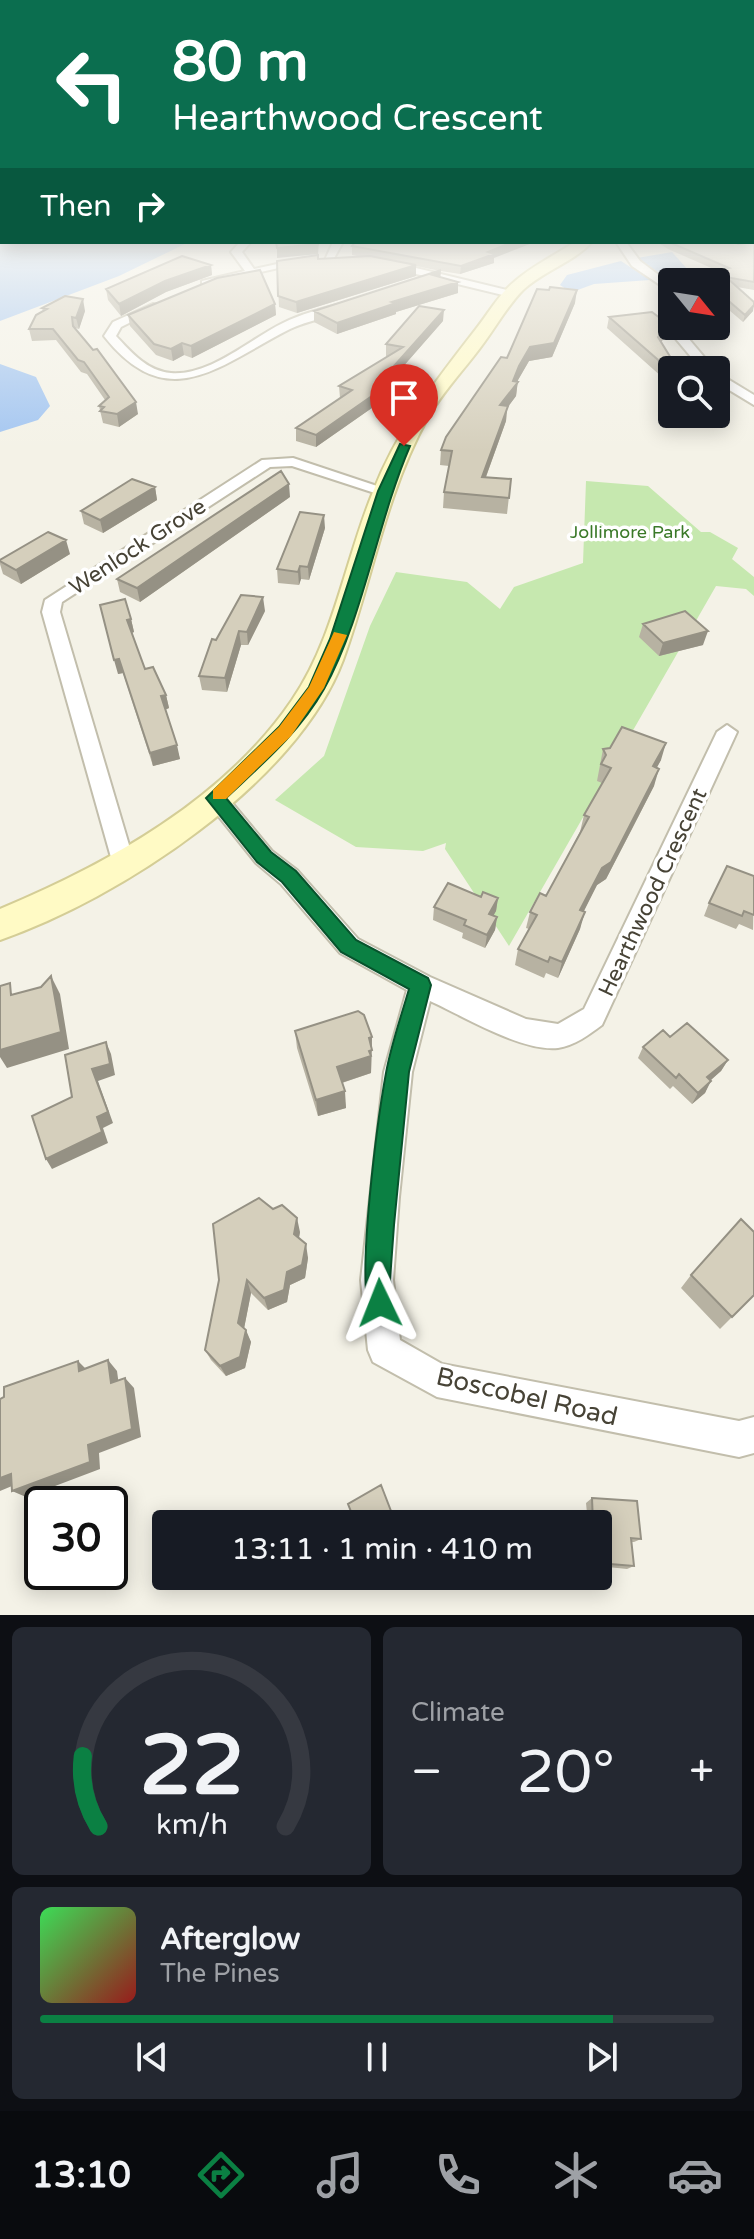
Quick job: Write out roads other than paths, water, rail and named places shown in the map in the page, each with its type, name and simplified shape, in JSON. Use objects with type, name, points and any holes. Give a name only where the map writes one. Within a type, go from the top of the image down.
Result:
[{"type":"main road","points":[[0,925],[75,890],[122,862],[215,798],[285,731],[316,688],[338,639],[384,491],[417,419],[507,299]]},
{"type":"street","points":[[170,299],[117,325],[109,334],[138,368],[175,377],[198,374],[296,321],[359,301]]},
{"type":"street","points":[[683,340],[697,356]]},
{"type":"street","points":[[730,385],[754,401]]},
{"type":"street","name":"Wenlock Grove","points":[[122,862],[51,612],[54,600],[267,463],[293,462],[384,491]]},
{"type":"street","name":"Hearthwood Crescent","points":[[215,798],[264,857],[289,877],[349,946],[421,985],[540,1035],[558,1036],[593,1017],[727,732]]},
{"type":"street","name":"Boscobel Road","points":[[421,985],[398,1072],[384,1197],[377,1280],[385,1350],[437,1380],[496,1394],[739,1439],[754,1435]]},
{"type":"water","points":[[0,299],[57,299],[0,321]]},
{"type":"water","points":[[0,364],[36,377],[50,406],[38,420],[0,432]]},
{"type":"park label","name":"Jollimore Park","points":[[630,532]]}]
